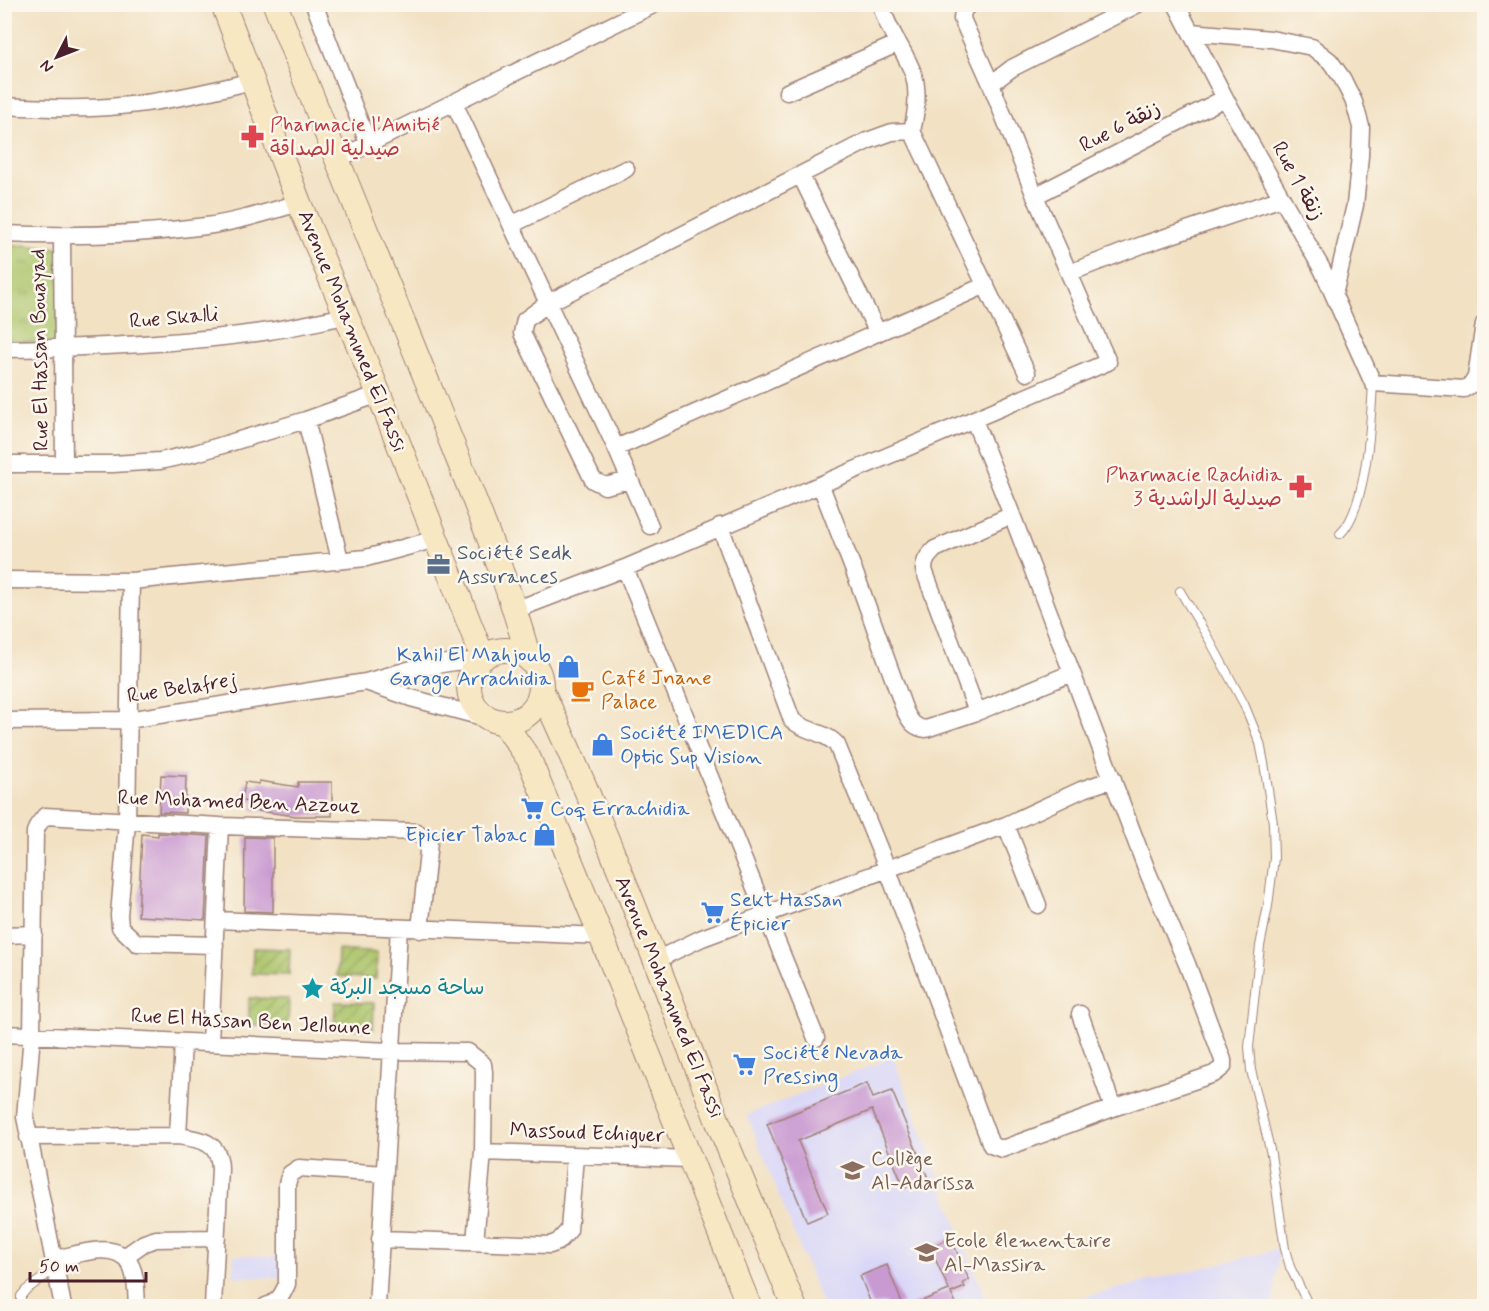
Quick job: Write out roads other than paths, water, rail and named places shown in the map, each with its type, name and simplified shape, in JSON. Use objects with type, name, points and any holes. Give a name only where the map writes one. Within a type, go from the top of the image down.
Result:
[{"type":"main road","name":"Avenue Mohammed El Fassi","points":[[223,4],[299,203],[379,394],[481,659],[473,670],[470,681],[470,692],[474,703],[480,712],[496,720],[529,759],[749,1306]]},
{"type":"main road","name":"Avenue Mohammed El Fassi","points":[[275,4],[484,525],[515,610],[528,659],[536,667],[541,689],[563,735],[657,960],[719,1123],[794,1306]]},
{"type":"main road","points":[[481,659],[494,652],[506,650],[518,652],[528,659]]},
{"type":"main road","points":[[496,720],[516,720],[529,713],[537,702],[541,689]]},
{"type":"street","points":[[314,4],[368,143]]},
{"type":"street","points":[[336,160],[454,103],[635,9],[656,4]]},
{"type":"street","points":[[881,4],[890,31],[914,78],[916,97],[912,132],[1028,373]]},
{"type":"street","points":[[515,610],[625,568],[1108,362],[1035,196],[962,19],[963,10],[970,4]]},
{"type":"street","points":[[993,91],[1012,68],[1138,4]]},
{"type":"street","name":"Rue 1 زنقة","points":[[1176,4],[1225,98],[1322,269],[1373,383]]},
{"type":"street","points":[[1191,32],[1271,39],[1312,47],[1330,61],[1342,78],[1354,102],[1361,127],[1360,156],[1355,205],[1334,295]]},
{"type":"street","points":[[787,92],[897,44]]},
{"type":"street","points":[[4,106],[93,108],[122,106],[186,96],[252,81]]},
{"type":"street","name":"Rue 6 زنقة","points":[[1035,196],[1225,98]]},
{"type":"street","points":[[454,103],[513,224],[650,526]]},
{"type":"street","points":[[630,480],[605,486],[593,480],[522,333],[525,320],[548,303],[867,141],[892,132],[912,132]]},
{"type":"street","points":[[513,224],[626,169]]},
{"type":"street","points":[[801,176],[878,333]]},
{"type":"street","points":[[1070,273],[1142,245],[1282,198]]},
{"type":"street","name":"Rue El Hassan Bouayad","points":[[4,234],[62,237],[206,226],[299,203]]},
{"type":"street","name":"Rue El Hassan Bouayad","points":[[62,237],[64,463]]},
{"type":"street","points":[[616,448],[986,285]]},
{"type":"street","name":"Rue Skalli","points":[[4,349],[63,348],[190,340],[270,331],[346,316]]},
{"type":"street","points":[[1373,383],[1464,389],[1472,384],[1476,377],[1485,324]]},
{"type":"street","points":[[4,464],[113,464],[160,461],[196,453],[306,420],[379,394]]},
{"type":"street","points":[[306,420],[340,560]]},
{"type":"street","points":[[720,526],[792,720],[830,738],[837,745],[887,868],[991,1145],[1002,1149],[1214,1074],[1222,1067],[1223,1060],[1187,964],[1148,873],[974,420]]},
{"type":"street","points":[[820,486],[911,722],[918,728],[926,729],[977,712],[1072,673]]},
{"type":"street","points":[[977,712],[924,570],[924,564],[926,558],[935,549],[1012,515]]},
{"type":"street","points":[[4,580],[131,581],[366,558],[436,539]]},
{"type":"street","points":[[625,568],[816,1038]]},
{"type":"street","points":[[131,581],[127,822],[120,927],[137,943],[215,945]]},
{"type":"street","name":"Rue Belafrej","points":[[4,721],[128,720],[366,682],[412,669],[481,659]]},
{"type":"street","name":"Rue Belafrej","points":[[366,682],[411,698],[496,720]]},
{"type":"street","points":[[657,960],[702,938],[1006,825],[1081,790],[1113,779]]},
{"type":"street","name":"Rue Mohamed Ben Azzouz","points":[[34,934],[35,832],[45,816],[127,822],[417,832],[429,843],[420,930]]},
{"type":"street","points":[[1006,825],[1038,905]]},
{"type":"street","points":[[210,1043],[220,826]]},
{"type":"street","points":[[217,920],[601,936]]},
{"type":"street","points":[[377,1306],[399,928]]},
{"type":"street","points":[[4,934],[34,934],[32,1035],[25,1118],[63,1306]]},
{"type":"street","points":[[1080,1014],[1113,1108]]},
{"type":"street","name":"Rue El Hassan Ben Jelloune","points":[[4,1034],[391,1052],[468,1052],[483,1064],[483,1152]]},
{"type":"street","points":[[178,1136],[183,1041]]},
{"type":"street","points":[[28,1137],[178,1136],[200,1139],[214,1148],[220,1158],[220,1169],[213,1306]]},
{"type":"street","points":[[475,1242],[483,1152]]},
{"type":"street","name":"Massoud Echiguer","points":[[483,1152],[689,1160]]},
{"type":"street","points":[[380,1239],[550,1245],[558,1242],[569,1230],[575,1155]]},
{"type":"street","points":[[266,1306],[276,1303],[287,1284],[287,1184],[290,1174],[299,1168],[385,1174]]},
{"type":"street","points":[[124,1257],[144,1243],[156,1239],[217,1238]]},
{"type":"street","points":[[55,1264],[103,1250],[115,1252],[124,1257],[130,1265],[137,1306]]},
{"type":"lane","points":[[1340,534],[1348,526],[1355,513],[1370,429],[1373,383]]},
{"type":"lane","points":[[1180,591],[1244,704],[1260,743],[1264,763],[1273,823],[1274,858],[1260,946],[1249,1047],[1251,1070],[1271,1154],[1285,1249],[1290,1267],[1309,1306]]},
{"type":"lane","points":[[21,1306],[21,1296],[55,1264]]},
{"type":"place","name":"Pharmacie l'Amitié صيدلية الصداقة","points":[[252,137]]},
{"type":"place","name":"Pharmacie Rachidia 3 صيدلية الراشدية","points":[[1300,487]]},
{"type":"place","name":"Société Sedk Assurances","points":[[439,565]]},
{"type":"place","name":"Kahil El Mahjoub Garage Arrachidia","points":[[569,667]]},
{"type":"place","name":"Café Jnane Palace","points":[[583,690]]},
{"type":"place","name":"Société IMEDICA Optic Sup Vision","points":[[602,745]]},
{"type":"place","name":"Coq Errachidia","points":[[532,809]]},
{"type":"place","name":"Epicier Tabac","points":[[545,835]]},
{"type":"place","name":"Sekt Hassan Épicier","points":[[712,912]]},
{"type":"place","name":"ساحة مسجد البركة","points":[[312,988]]},
{"type":"place","name":"Société Nevada Pressing","points":[[745,1065]]},
{"type":"place","name":"Collège Al-Adarissa","points":[[853,1171]]},
{"type":"place","name":"Ecole élementaire Al-Massira","points":[[926,1253]]}]
